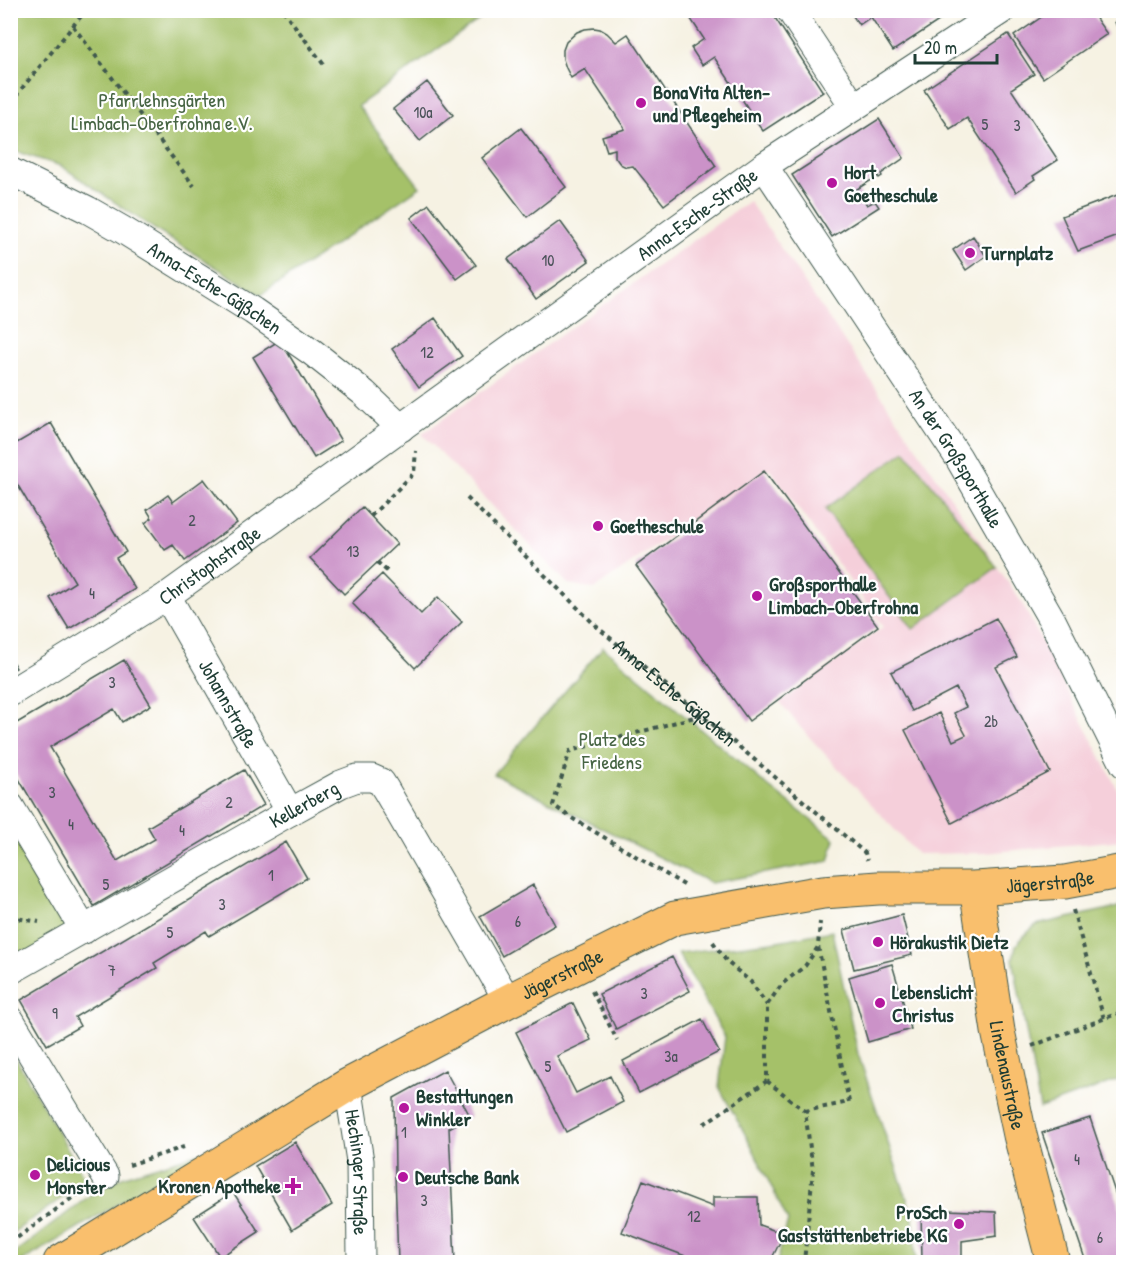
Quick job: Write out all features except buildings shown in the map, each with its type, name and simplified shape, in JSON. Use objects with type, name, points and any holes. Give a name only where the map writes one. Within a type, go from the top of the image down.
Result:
[{"type":"main road","name":"Jägerstraße","points":[[60,1263],[348,1085],[508,1001],[675,918],[823,892],[878,888],[976,888],[1065,882],[1124,871]]},
{"type":"main road","name":"Lindenaustraße","points":[[976,888],[998,1031],[1020,1135],[1053,1263]]},
{"type":"street","points":[[790,10],[854,107]]},
{"type":"street","name":"Anna-Esche-Straße","points":[[409,437],[764,166],[854,107],[967,20],[1002,10]]},
{"type":"street","name":"An der Großsporthalle","points":[[764,166],[958,457],[1052,620],[1124,764]]},
{"type":"street","name":"Anna-Esche-Gäßchen","points":[[10,171],[123,230],[253,311],[312,352],[364,393],[409,437]]},
{"type":"street","name":"Christophstraße","points":[[10,693],[167,596],[409,437]]},
{"type":"street","name":"Johannstraße","points":[[167,596],[290,812]]},
{"type":"street","name":"Kellerberg","points":[[10,971],[341,784],[357,778],[372,778],[381,783],[508,1001]]},
{"type":"street","points":[[10,806],[84,930]]},
{"type":"street","points":[[10,1019],[105,1176]]},
{"type":"street","name":"Hechinger Straße","points":[[348,1085],[360,1161],[361,1263]]},
{"type":"path","points":[[10,103],[86,10]]},
{"type":"path","points":[[283,10],[324,65]]},
{"type":"path","points":[[73,26],[194,186]]},
{"type":"path","points":[[371,516],[414,473],[409,437]]},
{"type":"path","name":"Anna-Esche-Gäßchen","points":[[467,498],[596,626],[865,853],[878,888]]},
{"type":"path","points":[[377,562],[388,572]]},
{"type":"path","points":[[687,886],[553,805],[570,751],[703,715]]},
{"type":"path","points":[[1065,882],[1104,1019]]},
{"type":"path","points":[[805,1111],[849,1102],[818,946],[823,892]]},
{"type":"path","points":[[708,935],[727,962],[751,982],[767,1005],[767,1081]]},
{"type":"path","points":[[767,1005],[782,984],[806,966],[818,946]]},
{"type":"path","points":[[579,966],[617,1040]]},
{"type":"path","points":[[1004,1057],[1124,1011]]},
{"type":"path","points":[[767,1081],[805,1111],[813,1170],[804,1263]]},
{"type":"path","points":[[704,1124],[767,1081]]},
{"type":"path","points":[[10,1243],[105,1176]]},
{"type":"shaded area","name":"Goetheschule","points":[[749,201],[1022,603],[1123,800],[1123,840],[984,853],[917,854],[801,728],[780,702],[883,627],[769,468],[594,589],[568,584],[422,434]]},
{"type":"green space","name":"Pfarrlehnsgärten Limbach-Oberfrohna e.V.","points":[[11,10],[491,11],[358,106],[420,187],[261,295],[159,232],[61,166],[11,150]]},
{"type":"green space","points":[[905,451],[997,567],[913,629],[825,509]]},
{"type":"green space","name":"Platz des Friedens","points":[[603,647],[769,787],[835,839],[829,861],[711,883],[494,774]]},
{"type":"green space","points":[[10,806],[84,930],[10,971]]},
{"type":"green space","points":[[1123,906],[1123,1078],[1040,1108],[1013,959],[1016,945],[1036,925]]},
{"type":"green space","points":[[832,931],[858,1054],[913,1217],[916,1262],[777,1262],[788,1221],[751,1145],[719,1087],[725,1037],[678,953],[772,942]]},
{"type":"green space","points":[[11,1050],[86,1181],[10,1234]]},
{"type":"green space","points":[[206,1151],[21,1262],[11,1262],[11,1256],[92,1194],[122,1177]]},
{"type":"place","name":"BonaVita Alten- und Pflegeheim","points":[[641,103]]},
{"type":"place","name":"Hort Goetheschule","points":[[832,183]]},
{"type":"place","name":"Turnplatz","points":[[970,253]]},
{"type":"place","name":"Goetheschule","points":[[598,526]]},
{"type":"place","name":"Großsporthalle Limbach-Oberfrohna","points":[[757,596]]},
{"type":"place","name":"Hörakustik Dietz","points":[[878,942]]},
{"type":"place","name":"Lebenslicht Christus","points":[[880,1003]]},
{"type":"place","name":"Bestattungen Winkler","points":[[404,1108]]},
{"type":"place","name":"Delicious Monster","points":[[35,1175]]},
{"type":"place","name":"Deutsche Bank","points":[[403,1177]]},
{"type":"place","name":"Kronen Apotheke","points":[[293,1186]]},
{"type":"place","name":"ProSch Gaststättenbetriebe KG","points":[[959,1224]]}]
